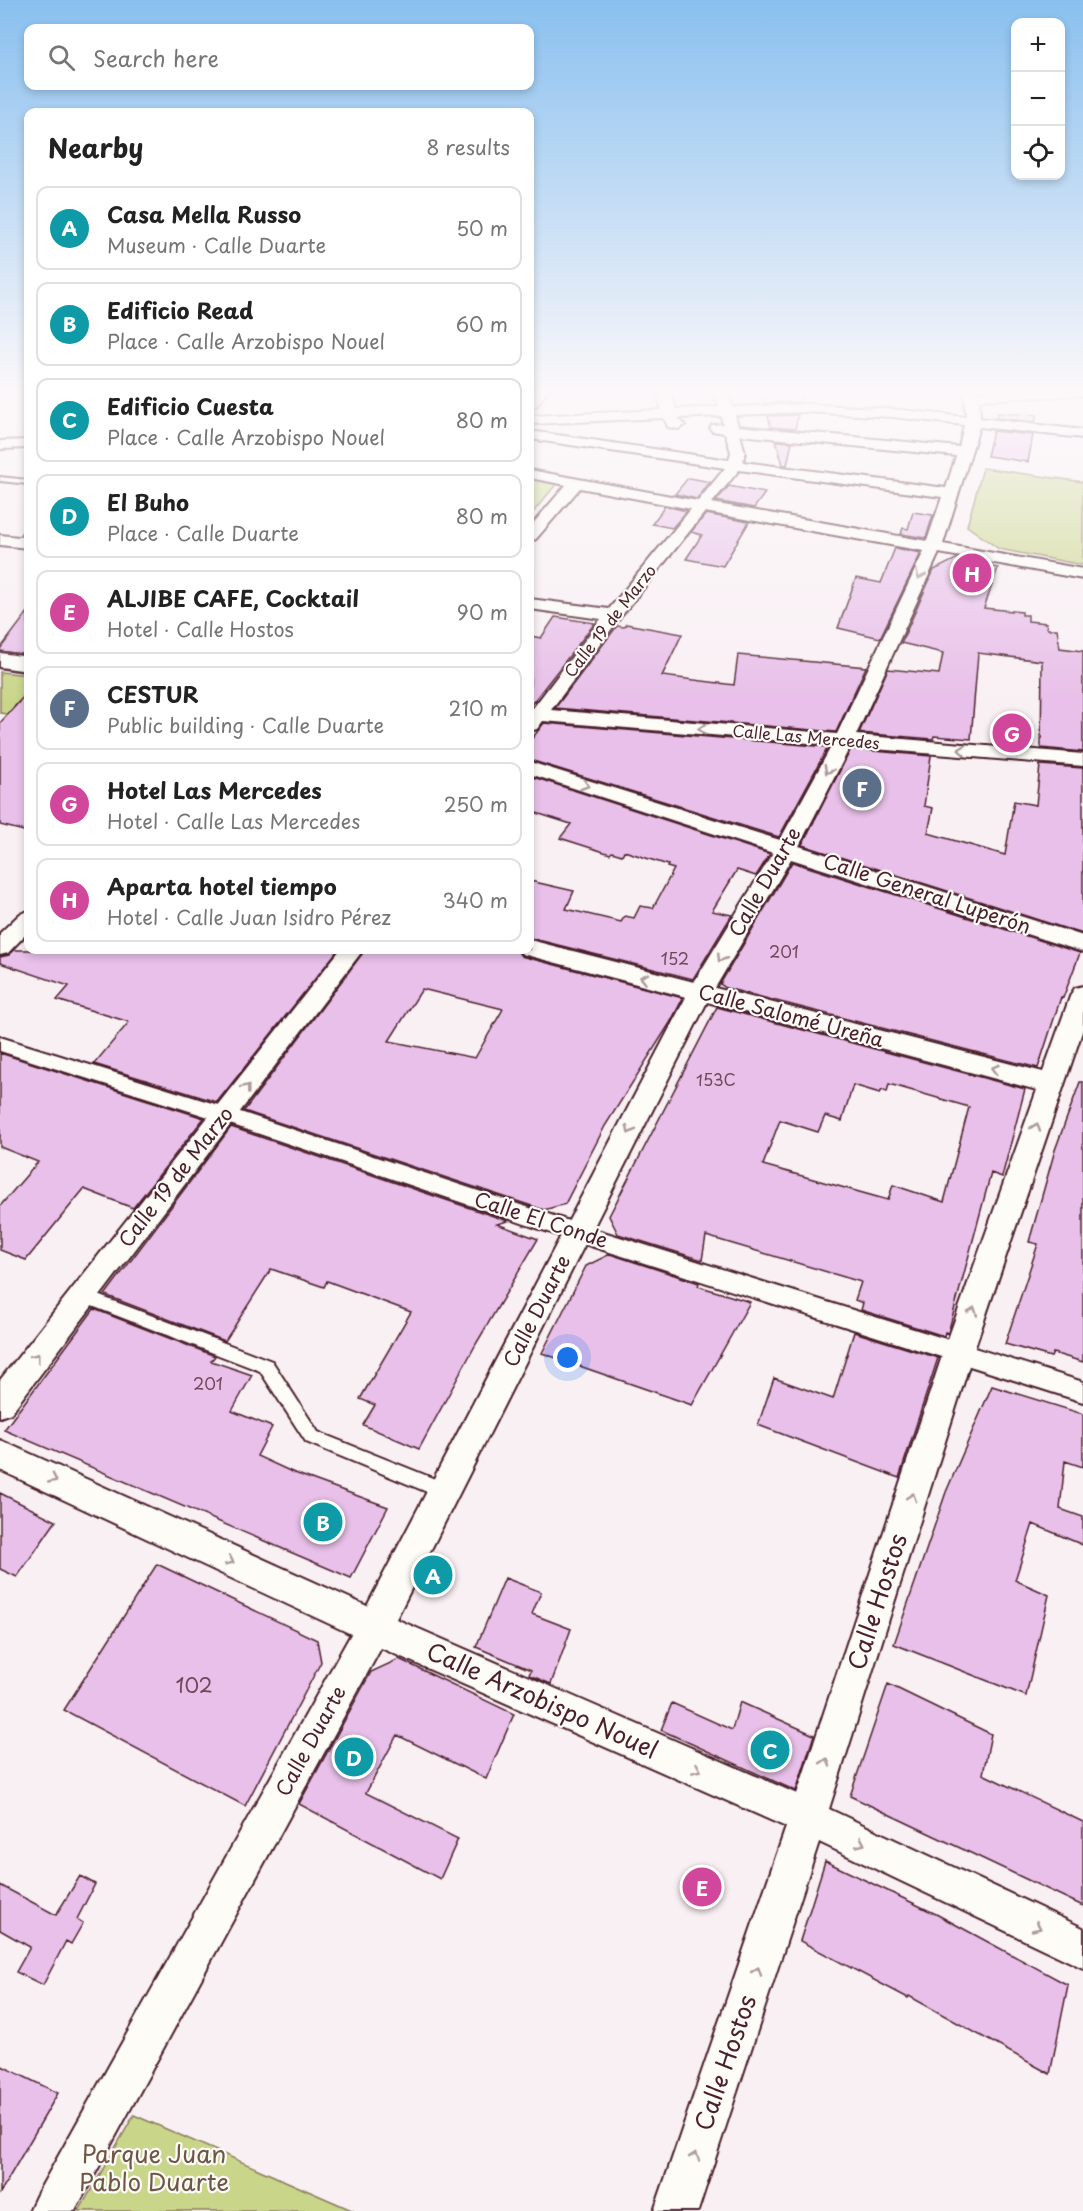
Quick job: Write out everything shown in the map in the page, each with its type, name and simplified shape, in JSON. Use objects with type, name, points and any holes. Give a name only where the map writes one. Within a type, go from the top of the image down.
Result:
[{"type":"main road","points":[[0,660],[24,663]]},
{"type":"street","points":[[534,531],[566,494]]},
{"type":"street","points":[[636,494],[1083,574]]},
{"type":"street","name":"Calle 19 de Marzo","points":[[534,715],[710,494]]},
{"type":"street","name":"Calle Duarte","points":[[51,2211],[374,1627],[700,992],[787,848],[844,740],[934,546],[951,494]]},
{"type":"street","points":[[0,540],[24,539]]},
{"type":"street","points":[[534,605],[613,615]]},
{"type":"street","name":"Calle Las Mercedes","points":[[534,718],[1083,760]]},
{"type":"street","name":"Calle General Luperón","points":[[534,769],[1083,944]]},
{"type":"street","points":[[0,947],[24,922]]},
{"type":"street","name":"Calle Salomé Ureña","points":[[534,949],[1052,1083]]},
{"type":"street","name":"Calle 19 de Marzo","points":[[0,1403],[349,954]]},
{"type":"street","name":"Calle Hostos","points":[[676,2211],[808,1818],[958,1353],[1083,994]]},
{"type":"street","name":"Calle El Conde","points":[[0,1044],[224,1114],[578,1233],[1083,1392]]},
{"type":"street","name":"Calle Arzobispo Nouel","points":[[0,1455],[374,1627],[808,1818],[1083,1948]]},
{"type":"lane","points":[[84,1296],[266,1366],[312,1437],[444,1491]]},
{"type":"green space","points":[[534,494],[548,494],[534,511]]},
{"type":"green space","points":[[976,494],[1083,494],[1083,565],[999,549],[967,526]]},
{"type":"green space","points":[[0,672],[24,675],[24,696],[7,714],[0,713]]},
{"type":"green space","name":"Parque Juan Pablo Duarte","points":[[134,2115],[354,2211],[79,2211]]},
{"type":"building","points":[[676,494],[701,494],[697,499]]},
{"type":"building","points":[[722,494],[764,494],[754,508],[716,501]]},
{"type":"building","points":[[665,506],[687,511],[672,528],[652,524]]},
{"type":"building","points":[[913,512],[933,515],[926,538],[901,534],[903,528],[908,529]]},
{"type":"building","points":[[706,514],[749,522],[723,566],[686,559],[702,535],[691,532]]},
{"type":"building","points":[[895,548],[921,553],[880,638],[838,628],[856,578],[881,583]]},
{"type":"building","points":[[956,559],[998,568],[984,608],[1022,612],[1022,615],[1028,615],[1028,621],[1046,623],[1047,629],[1057,629],[1060,648],[1083,651],[1083,752],[1041,748],[1042,661],[978,653],[971,739],[934,736],[933,739],[859,733],[888,669],[939,674],[943,653],[901,643],[934,570]]},
{"type":"building","points":[[24,617],[24,654],[0,651]]},
{"type":"building","points":[[555,617],[595,623],[534,701],[534,637],[541,638]]},
{"type":"building","points":[[626,624],[682,634],[662,676],[734,685],[738,655],[866,667],[836,732],[555,708],[617,626],[624,627]]},
{"type":"building","points":[[24,696],[24,831],[0,825],[0,723]]},
{"type":"building","points":[[544,723],[828,747],[779,837],[534,761],[534,736]]},
{"type":"building","points":[[851,749],[931,756],[924,806],[933,808],[928,833],[1005,855],[1014,801],[1036,805],[1040,765],[1083,768],[1083,934],[802,845]]},
{"type":"building","points":[[534,777],[770,854],[756,876],[737,870],[712,911],[732,915],[693,979],[534,939],[534,882],[574,891],[566,909],[621,922],[625,916],[634,918],[640,906],[653,908],[674,869],[624,851],[622,855],[612,852],[610,854],[560,838],[571,824],[534,812]]},
{"type":"building","points":[[792,862],[1080,953],[1063,998],[1061,997],[1038,1068],[726,988],[720,984]]},
{"type":"building","points":[[14,950],[24,950],[24,954],[335,954],[217,1102],[94,1064],[129,1022],[57,1000],[69,986],[0,963],[0,957],[9,955]]},
{"type":"building","points":[[362,954],[520,954],[683,998],[670,1023],[605,1126],[565,1204],[544,1210],[244,1111]],"holes":[[[422,989],[503,1009],[475,1058],[389,1041]]]},
{"type":"building","points":[[717,1007],[1025,1089],[1002,1177],[991,1173],[948,1333],[945,1332],[944,1336],[861,1310],[863,1303],[855,1300],[861,1282],[706,1236],[702,1260],[618,1234],[609,1216]],"holes":[[[889,1084],[969,1107],[944,1202],[893,1185],[888,1200],[763,1165],[780,1120],[818,1132],[825,1116],[842,1121],[853,1085],[880,1093],[882,1090],[887,1092]]]},
{"type":"building","points":[[0,1053],[204,1118],[133,1208],[84,1189],[26,1260],[0,1250],[0,1206],[38,1162],[0,1147]]},
{"type":"building","points":[[1080,1082],[1083,1082],[1083,1362],[1053,1353],[1051,1357],[1005,1344],[1038,1244],[1029,1242],[1055,1150]]},
{"type":"building","points":[[231,1127],[508,1221],[497,1224],[538,1239],[476,1344],[419,1449],[363,1425],[375,1405],[360,1399],[411,1312],[327,1281],[324,1287],[271,1269],[225,1341],[105,1295]]},
{"type":"building","points":[[610,1254],[750,1302],[692,1405],[542,1353],[586,1266]]},
{"type":"building","points":[[94,1309],[215,1356],[211,1361],[252,1375],[232,1411],[272,1427],[257,1456],[292,1472],[388,1507],[351,1578],[4,1430]]},
{"type":"building","points":[[854,1332],[938,1358],[899,1478],[758,1425],[774,1378],[833,1399]]},
{"type":"building","points":[[992,1386],[1083,1414],[1083,1467],[1065,1461],[1060,1509],[1083,1517],[1083,1545],[1033,1524],[1015,1580],[1049,1595],[1026,1696],[894,1644],[946,1492]]},
{"type":"building","points":[[0,1493],[56,1521],[17,1577],[0,1569]]},
{"type":"building","points":[[157,1564],[317,1640],[321,1662],[245,1806],[64,1710]]},
{"type":"building","points":[[505,1578],[541,1592],[532,1614],[571,1629],[551,1684],[529,1675],[531,1670],[476,1647]]},
{"type":"building","points":[[399,1659],[514,1714],[486,1779],[397,1735],[366,1793],[458,1839],[440,1879],[299,1804],[371,1672]]},
{"type":"building","points":[[888,1684],[991,1734],[983,1774],[1083,1822],[1083,1906],[850,1796]]},
{"type":"building","points":[[740,1702],[814,1735],[796,1791],[661,1730],[672,1703],[732,1730]]},
{"type":"building","points":[[825,1861],[936,1914],[1068,1985],[1050,2074],[909,1996],[908,1998],[800,1941]]},
{"type":"building","points":[[80,1876],[95,1884],[77,1919],[83,1923],[71,1944],[66,1941],[43,1985],[16,1972],[30,1947],[0,1930],[0,1885],[56,1915]]},
{"type":"building","points":[[0,2065],[58,2093],[0,2193]]},
{"type":"place","name":"Aparta hotel tiempo","points":[[972,573]]},
{"type":"place","name":"Hotel Las Mercedes","points":[[1012,733]]},
{"type":"place","name":"CESTUR","points":[[862,788]]},
{"type":"place","name":"Edificio Read","points":[[323,1522]]},
{"type":"place","name":"Casa Mella Russo","points":[[433,1575]]},
{"type":"place","name":"Edificio Cuesta","points":[[770,1750]]},
{"type":"place","name":"El Buho","points":[[354,1757]]},
{"type":"place","name":"ALJIBE CAFE, Cocktail","points":[[702,1887]]}]
